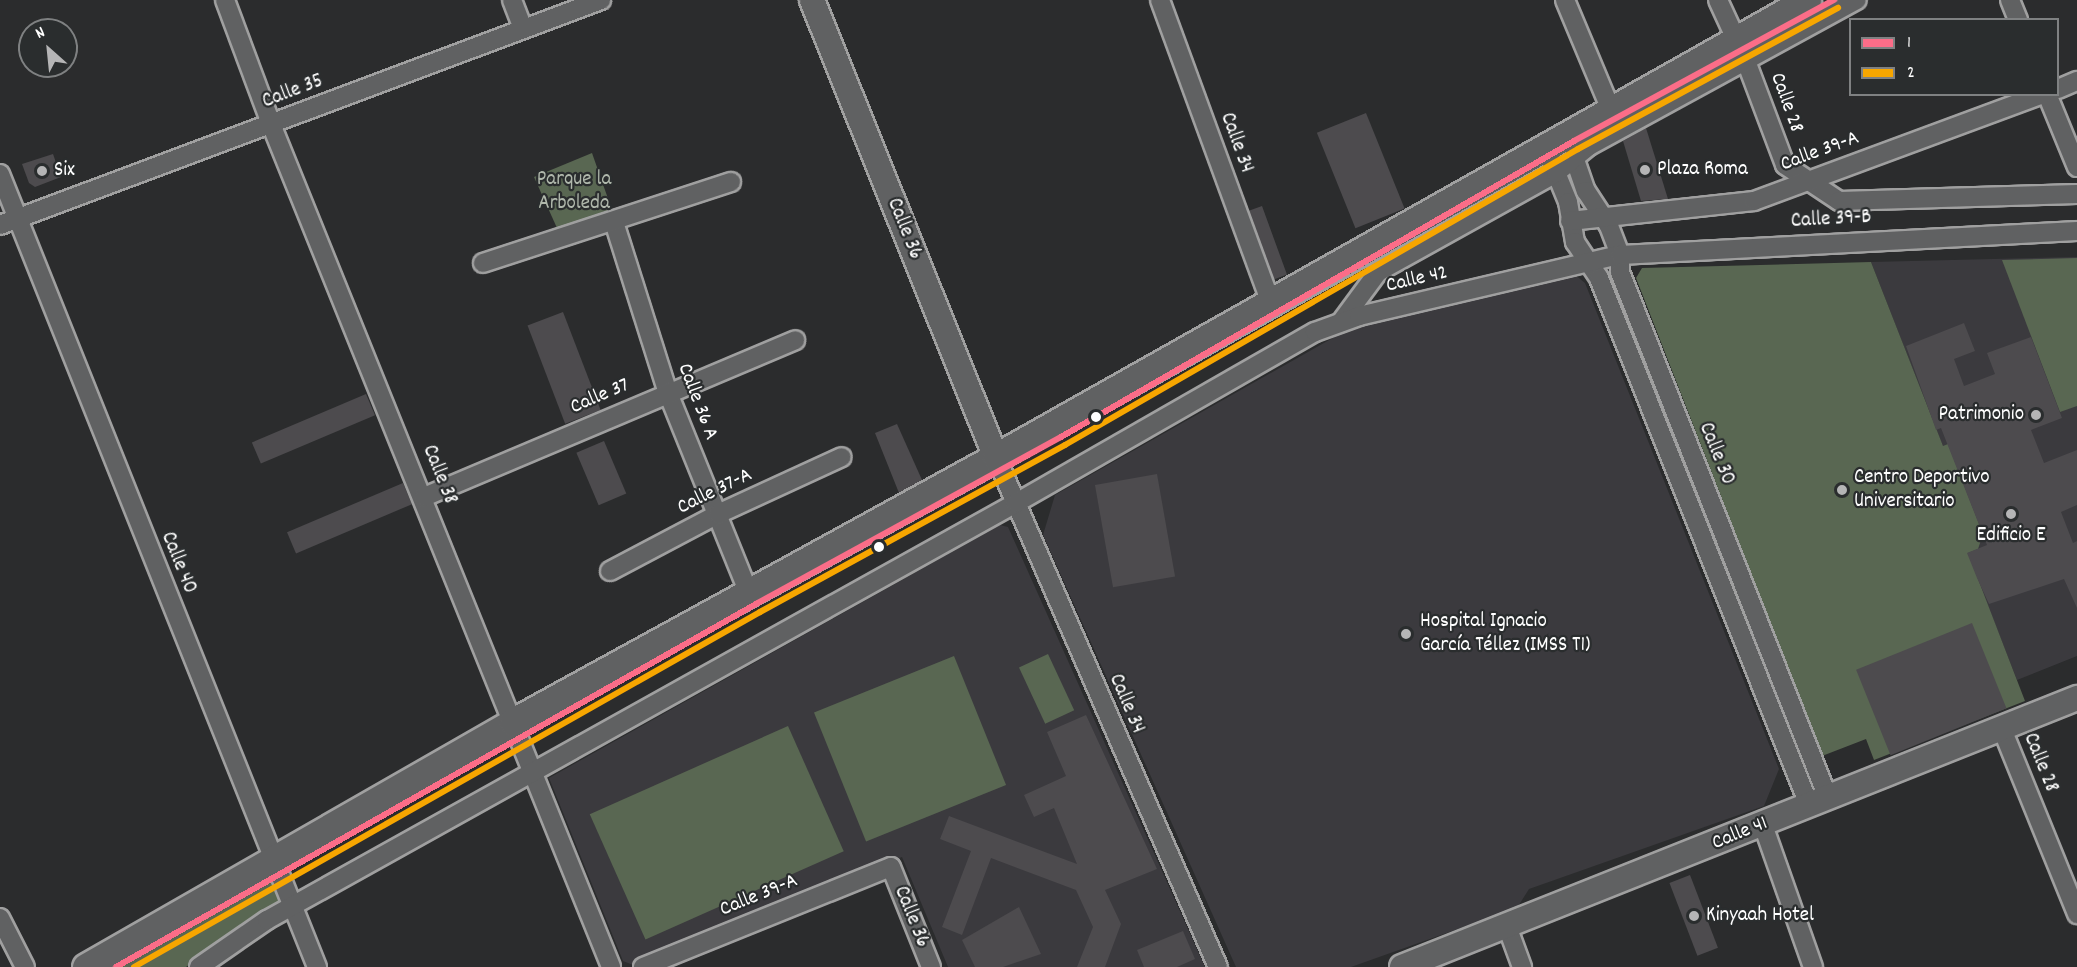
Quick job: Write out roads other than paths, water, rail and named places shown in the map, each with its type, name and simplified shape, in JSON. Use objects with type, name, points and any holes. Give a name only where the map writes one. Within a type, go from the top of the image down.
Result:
[{"type":"main road","points":[[86,967],[513,722],[996,457],[1515,165],[1551,160],[1580,127],[1611,110],[1742,50],[1807,0]]},
{"type":"street","name":"Calle 38","points":[[225,0],[271,124],[424,497],[532,774],[611,967]]},
{"type":"street","points":[[512,0],[523,29]]},
{"type":"street","name":"Calle 35","points":[[8,222],[601,0]]},
{"type":"street","name":"Calle 36","points":[[812,0],[996,457]]},
{"type":"street","name":"Calle 34","points":[[1160,0],[1270,301]]},
{"type":"street","points":[[1565,0],[1611,110]]},
{"type":"street","name":"Calle 28","points":[[1718,0],[1742,50],[1785,165],[1839,201],[1853,203],[2077,194]]},
{"type":"street","points":[[1341,322],[1378,272],[1551,160],[1574,158],[1742,50],[1857,0]]},
{"type":"street","points":[[2010,0],[2017,18]]},
{"type":"street","points":[[2059,89],[2077,81]]},
{"type":"street","name":"Calle 39-A","points":[[1570,221],[1754,201],[2040,96]]},
{"type":"street","points":[[2047,96],[2077,167]]},
{"type":"street","points":[[1574,158],[1580,127]]},
{"type":"street","name":"Calle 30","points":[[1574,158],[1586,191],[1604,218],[1620,255],[1620,272],[1819,802]]},
{"type":"street","name":"Calle 30","points":[[1551,160],[1575,242],[1603,288],[1819,802]]},
{"type":"street","name":"Calle 40","points":[[0,174],[8,222],[317,967]]},
{"type":"street","points":[[483,263],[731,182]]},
{"type":"street","name":"Calle 36 A","points":[[614,222],[668,393],[749,593]]},
{"type":"street","name":"Calle 39-B","points":[[1589,263],[1620,255],[2077,231]]},
{"type":"street","name":"Calle 42","points":[[199,967],[250,929],[1016,503],[1305,338],[1341,322],[1589,263]]},
{"type":"street","name":"Calle 37","points":[[424,497],[795,340]]},
{"type":"street","name":"Calle 37-A","points":[[610,571],[718,514],[842,457]]},
{"type":"street","name":"Calle 34","points":[[996,457],[1218,967]]},
{"type":"street","name":"Calle 41","points":[[1402,967],[2077,698]]},
{"type":"street","name":"Calle 28","points":[[2002,729],[2077,914]]},
{"type":"street","points":[[1763,825],[1813,967]]},
{"type":"street","name":"Calle 36","points":[[891,867],[931,967]]},
{"type":"street","name":"Calle 39-A","points":[[643,967],[891,867]]},
{"type":"street","points":[[0,918],[25,967]]},
{"type":"street","points":[[1507,926],[1522,967]]},
{"type":"place","name":"Plaza Roma","points":[[1645,170]]},
{"type":"place","name":"Six","points":[[42,171]]},
{"type":"place","name":"Patrimonio","points":[[2036,415]]},
{"type":"place","name":"Centro Deportivo Universitario","points":[[1842,490]]},
{"type":"place","name":"Edificio E","points":[[2011,514]]},
{"type":"place","name":"Hospital Ignacio García Téllez (IMSS T1)","points":[[1406,634]]},
{"type":"place","name":"Kinyaah Hotel","points":[[1694,916]]},
{"type":"park label","name":"Parque la Arboleda","points":[[574,192]]}]
